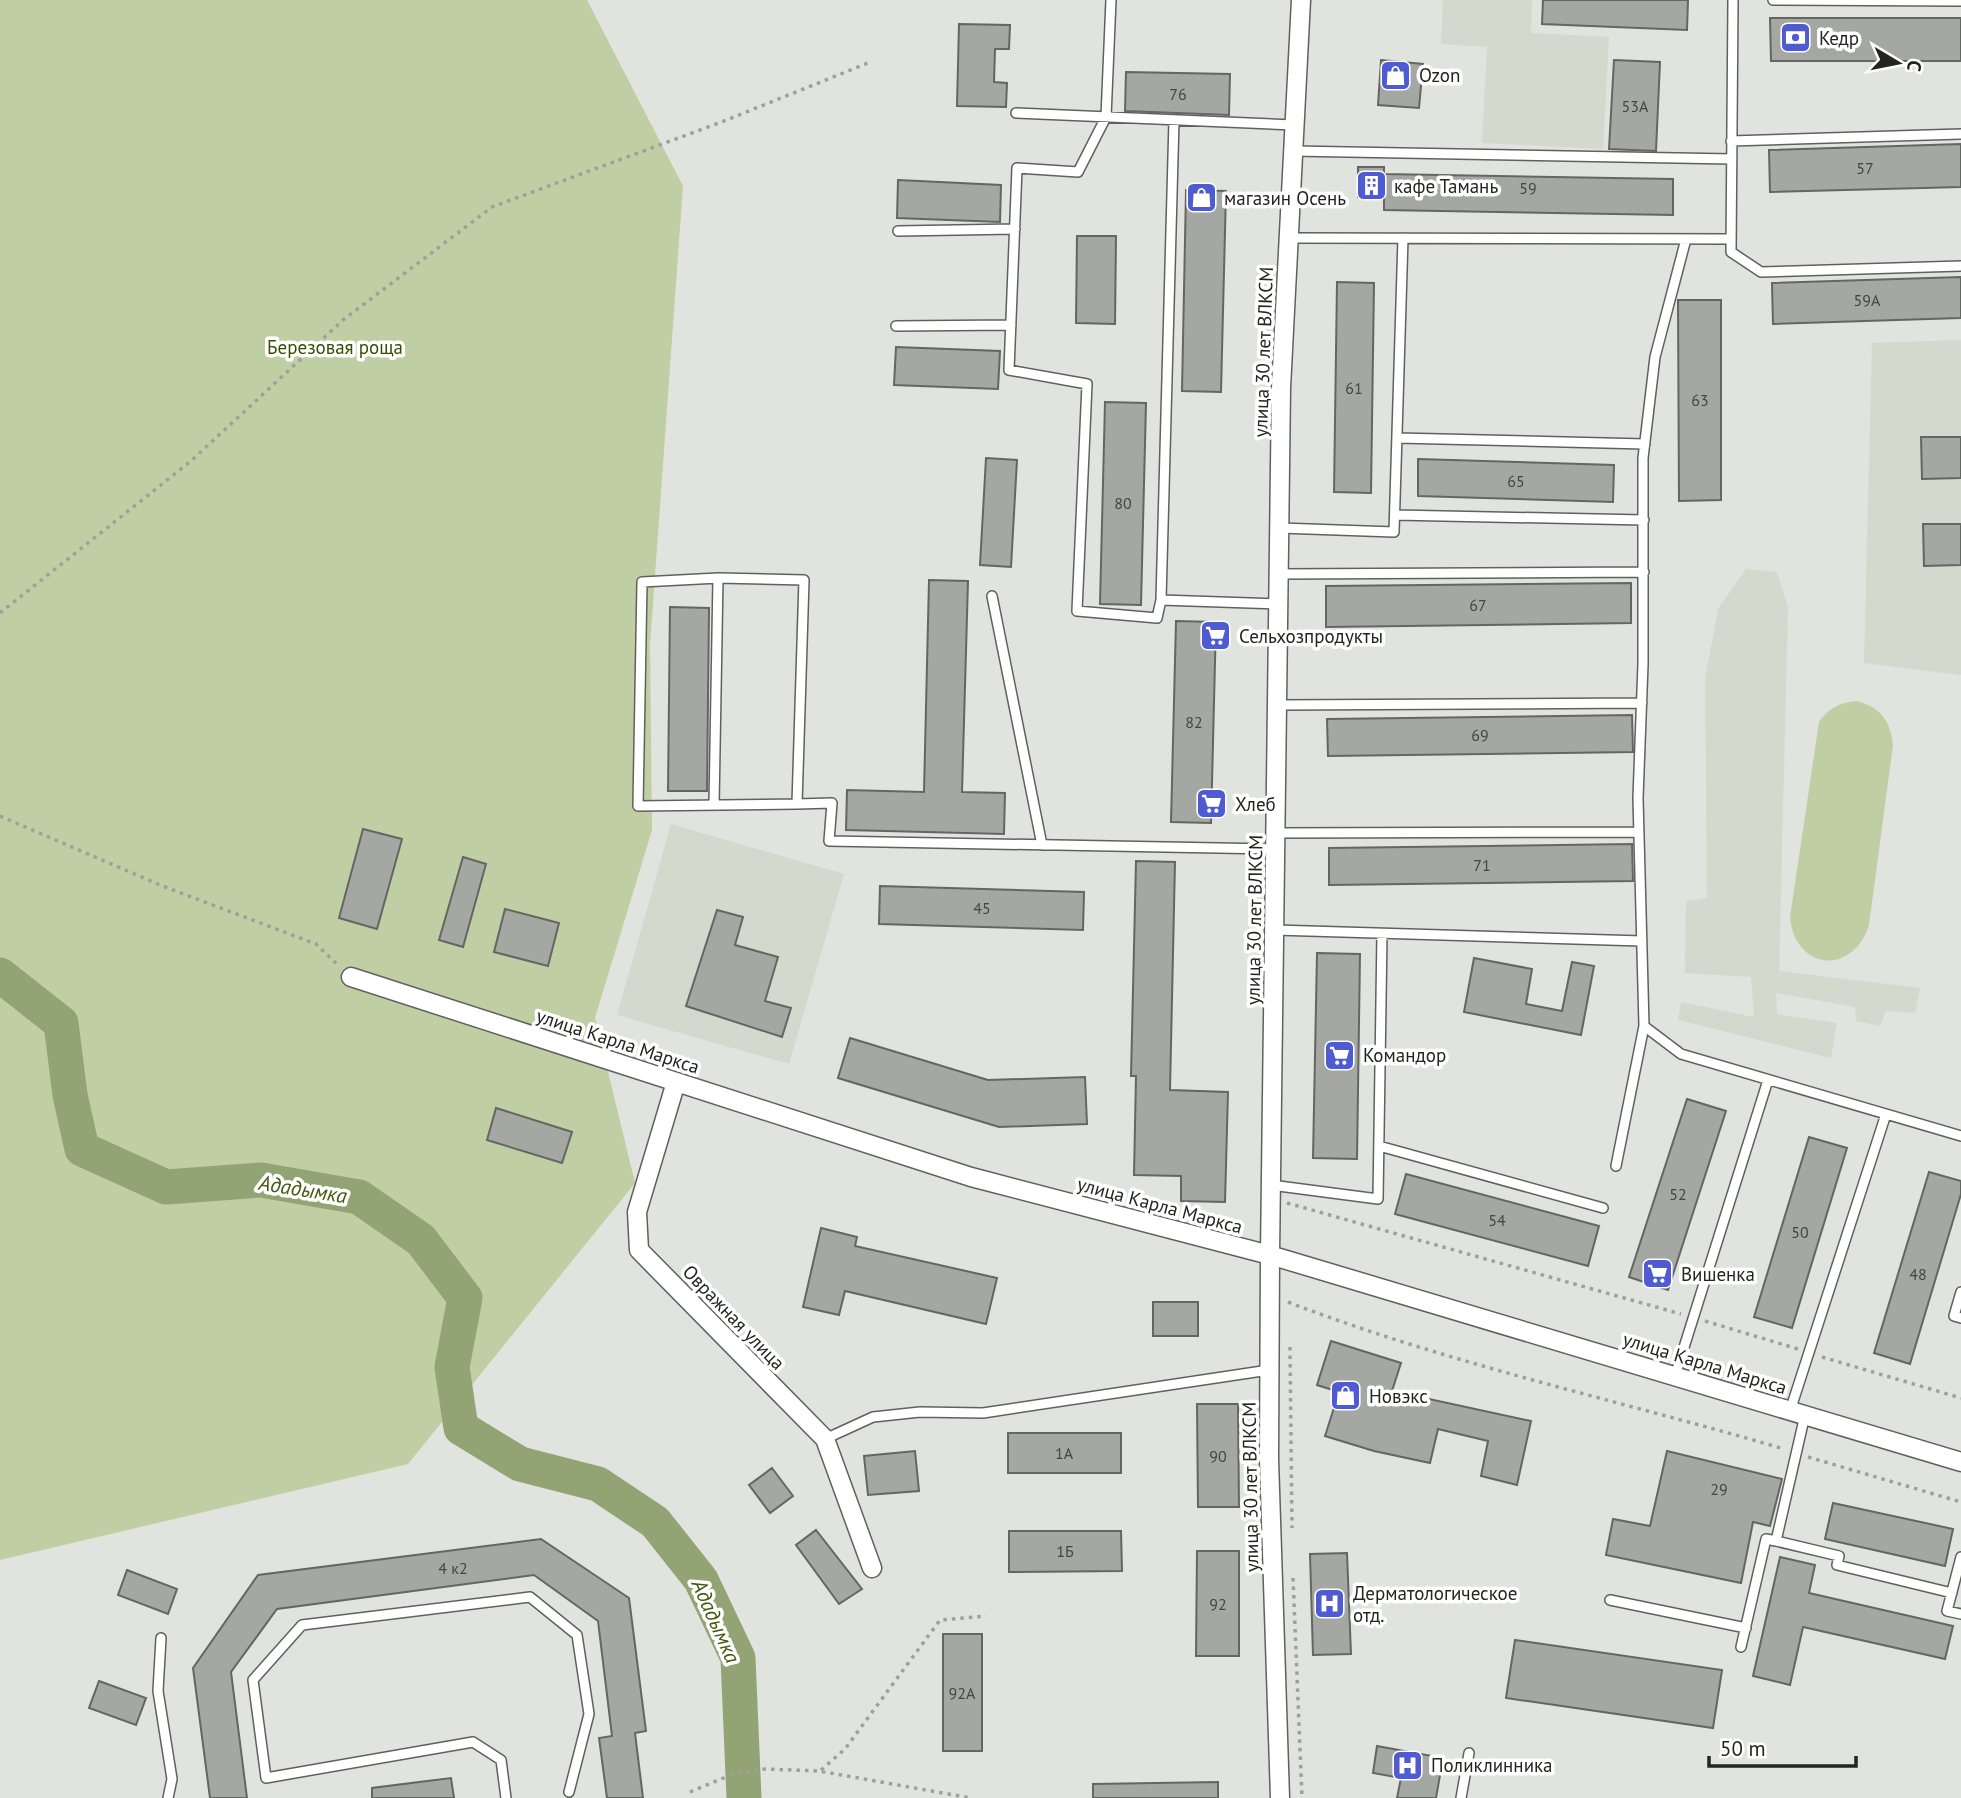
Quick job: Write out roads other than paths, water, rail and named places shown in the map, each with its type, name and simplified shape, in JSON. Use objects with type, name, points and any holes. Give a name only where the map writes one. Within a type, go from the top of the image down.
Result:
[{"type":"street","name":"улица 30 лет ВЛКСМ","points":[[1280,1798],[1269,1459],[1270,1255],[1281,388],[1301,0]]},
{"type":"street","name":"улица Карла Маркса","points":[[351,977],[971,1177],[1270,1255],[1961,1462]]},
{"type":"street","name":"Овражная улица","points":[[676,1082],[637,1212],[639,1250],[825,1439],[872,1568]]},
{"type":"lane","points":[[1111,0],[1105,117],[1078,172],[1017,168],[1009,370],[1087,384],[1077,611],[1157,618],[1161,600],[1174,120]]},
{"type":"lane","points":[[1733,0],[1731,252],[1761,272],[1961,266]]},
{"type":"lane","points":[[1773,0],[1961,1]]},
{"type":"lane","points":[[1016,113],[1294,125]]},
{"type":"lane","points":[[1731,141],[1961,134]]},
{"type":"lane","points":[[1293,151],[1732,159]]},
{"type":"lane","points":[[898,232],[1015,229]]},
{"type":"lane","points":[[1289,238],[1731,239]]},
{"type":"lane","points":[[1280,528],[1394,532],[1403,238]]},
{"type":"lane","points":[[1616,1166],[1644,1026],[1639,832],[1645,444],[1654,356],[1686,239]]},
{"type":"lane","points":[[896,326],[1011,325]]},
{"type":"lane","points":[[1397,438],[1645,444]]},
{"type":"lane","points":[[1395,515],[1644,520]]},
{"type":"lane","points":[[1280,574],[1644,572]]},
{"type":"lane","points":[[797,804],[804,580],[719,578],[642,582],[638,806],[797,804],[832,803],[829,841],[1042,845],[1639,832]]},
{"type":"lane","points":[[714,805],[719,578]]},
{"type":"lane","points":[[992,596],[1042,845]]},
{"type":"lane","points":[[1161,600],[1279,604]]},
{"type":"lane","points":[[1278,705],[1642,703]]},
{"type":"lane","points":[[1275,930],[1642,942]]},
{"type":"lane","points":[[1271,1193],[1378,1199],[1382,934]]},
{"type":"lane","points":[[1644,1026],[1681,1054],[1961,1136]]},
{"type":"lane","points":[[1675,1376],[1768,1080]]},
{"type":"lane","points":[[1776,1541],[1796,1453],[1798,1413],[1808,1353],[1886,1114]]},
{"type":"lane","points":[[1379,1146],[1603,1208]]},
{"type":"lane","points":[[1961,1292],[1954,1316],[1961,1318]]},
{"type":"lane","points":[[825,1439],[873,1418],[920,1412],[982,1413],[1269,1370]]},
{"type":"lane","points":[[1741,1647],[1766,1539],[1839,1556],[1838,1565],[1952,1593]]},
{"type":"lane","points":[[1961,1557],[1947,1611],[1961,1614]]},
{"type":"lane","points":[[506,1798],[501,1760],[473,1742],[265,1778],[253,1680],[302,1625],[530,1597],[577,1635],[589,1714],[569,1792]]},
{"type":"lane","points":[[1610,1600],[1746,1628]]},
{"type":"lane","points":[[161,1638],[158,1691],[172,1779],[168,1798]]},
{"type":"lane","points":[[1461,1798],[1469,1753]]},
{"type":"waterway","name":"Ададымка","points":[[0,975],[61,1023],[70,1095],[82,1149],[166,1187],[261,1180],[359,1197],[421,1240],[465,1298],[452,1367],[461,1428],[520,1464],[598,1484],[655,1522],[701,1580],[738,1658],[744,1798]]},
{"type":"place","name":"Кедр","points":[[1796,38]]},
{"type":"place","name":"Ozon","points":[[1396,75]]},
{"type":"place","name":"кафе Тамань","points":[[1371,186]]},
{"type":"place","name":"магазин Осень","points":[[1201,198]]},
{"type":"place","name":"Сельхозпродукты","points":[[1216,636]]},
{"type":"place","name":"Хлеб","points":[[1212,804]]},
{"type":"place","name":"Командор","points":[[1340,1055]]},
{"type":"place","name":"Вишенка","points":[[1658,1274]]},
{"type":"place","name":"Новэкс","points":[[1346,1396]]},
{"type":"place","name":"Дерматологическое отд.","points":[[1330,1604]]},
{"type":"place","name":"Поликлинника","points":[[1408,1765]]},
{"type":"park label","name":"Березовая роща","points":[[335,347]]}]
